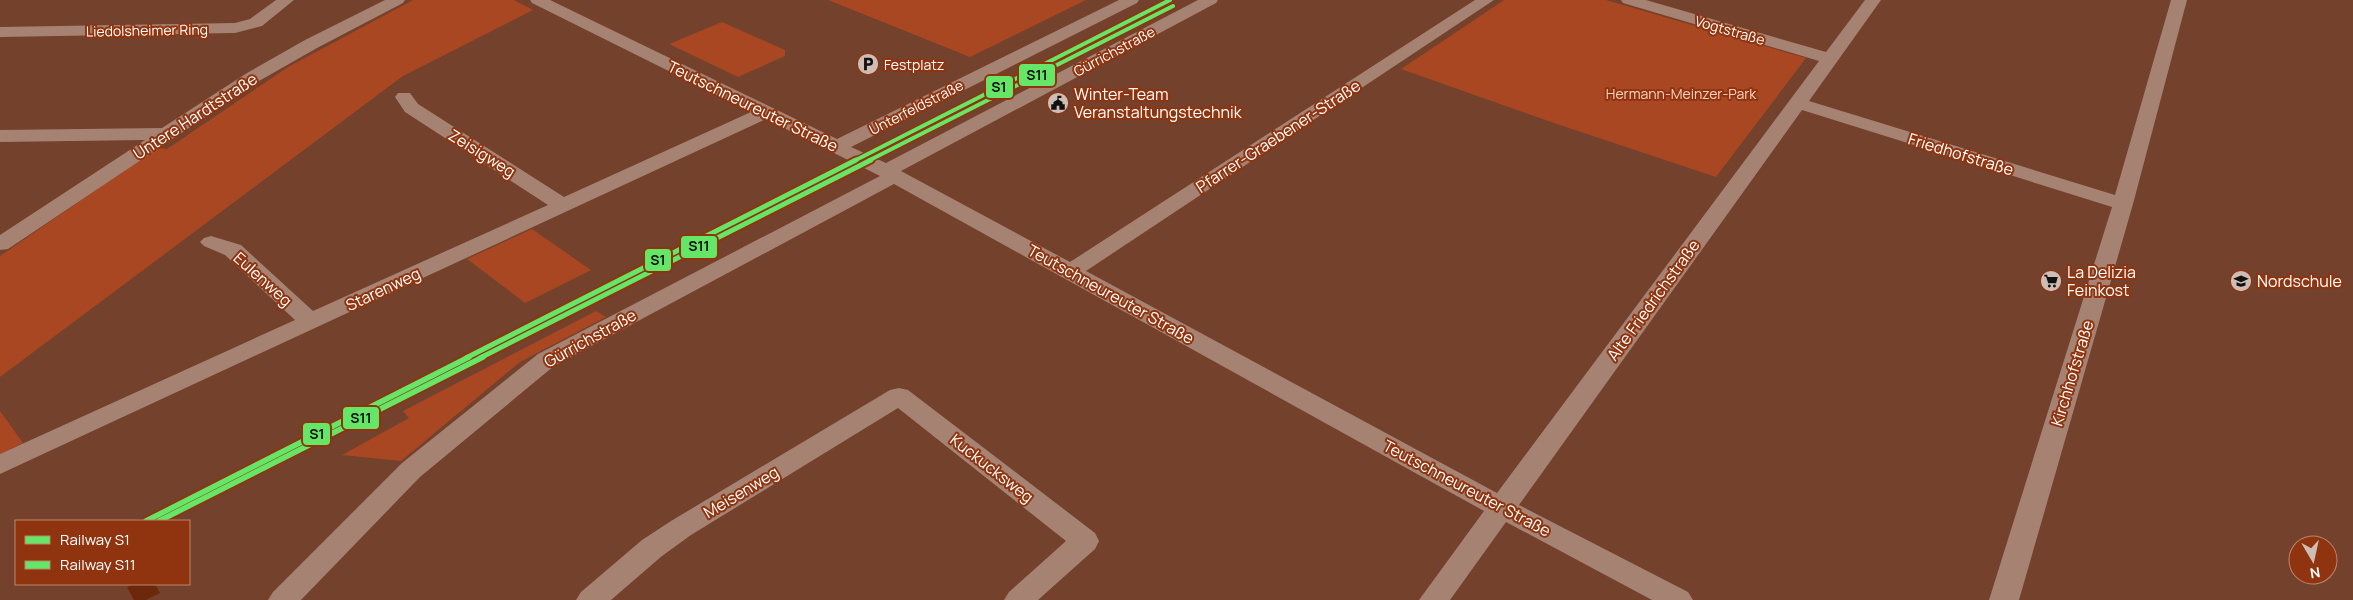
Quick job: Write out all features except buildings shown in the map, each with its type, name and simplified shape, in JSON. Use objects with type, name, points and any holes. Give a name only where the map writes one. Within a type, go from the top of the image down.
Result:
[{"type":"street","name":"Liedolsheimer Ring","points":[[0,32],[236,28],[256,23],[286,0]]},
{"type":"street","name":"Untere Hardtstraße","points":[[0,244],[252,77],[397,0]]},
{"type":"street","name":"Teutschneureuter Straße","points":[[538,0],[890,174],[1071,271],[1500,507],[1678,600]]},
{"type":"street","name":"Unterfeldstraße","points":[[836,147],[1131,0]]},
{"type":"street","name":"Gürrichstraße","points":[[283,600],[411,470],[546,360],[1210,0]]},
{"type":"street","name":"Pfarrer-Graebener-Straße","points":[[1071,271],[1486,0]]},
{"type":"street","name":"Vogtstraße","points":[[1629,0],[1830,59]]},
{"type":"street","name":"Alte Friedrichstraße","points":[[1434,600],[1500,507],[1873,0]]},
{"type":"street","name":"Kirchhofstraße","points":[[2004,600],[2123,204],[2179,0]]},
{"type":"street","name":"Zeisigweg","points":[[404,97],[411,108],[564,206]]},
{"type":"street","name":"Friedhofstraße","points":[[1798,103],[2123,204]]},
{"type":"street","name":"Starenweg","points":[[0,465],[766,112]]},
{"type":"street","points":[[0,136],[165,134]]},
{"type":"street","name":"Eulenweg","points":[[212,242],[233,250],[311,322]]},
{"type":"street","name":"Kuckucksweg","points":[[899,396],[1085,541],[1019,600]]},
{"type":"street","name":"Meisenweg","points":[[591,600],[652,548],[681,528],[899,396]]},
{"type":"green space","points":[[413,0],[514,0],[533,10],[403,76],[0,377],[0,256],[157,148],[167,149],[288,67]]},
{"type":"green space","points":[[828,0],[1086,0],[970,57]]},
{"type":"green space","name":"Hermann-Meinzer-Park","points":[[1504,0],[1606,0],[1806,58],[1716,177],[1401,69]]},
{"type":"green space","points":[[722,22],[785,50],[785,56],[738,77],[669,44]]},
{"type":"green space","points":[[532,229],[591,270],[525,303],[467,259]]},
{"type":"green space","points":[[596,311],[606,317],[520,362],[401,461],[342,455],[409,418],[403,411]]},
{"type":"green space","points":[[0,411],[23,443],[0,454]]},
{"type":"shaded area","points":[[132,585],[156,585],[160,593],[146,600],[134,600],[127,587]]},
{"type":"rail line","name":"S1","points":[[148,520],[1170,0]]},
{"type":"rail line","name":"S11","points":[[161,520],[1173,6]]},
{"type":"place","name":"Festplatz","points":[[868,64]]},
{"type":"place","name":"Winter-Team Veranstaltungstechnik","points":[[1058,103]]},
{"type":"place","name":"La Delizia Feinkost","points":[[2051,281]]},
{"type":"place","name":"Nordschule","points":[[2241,281]]}]
